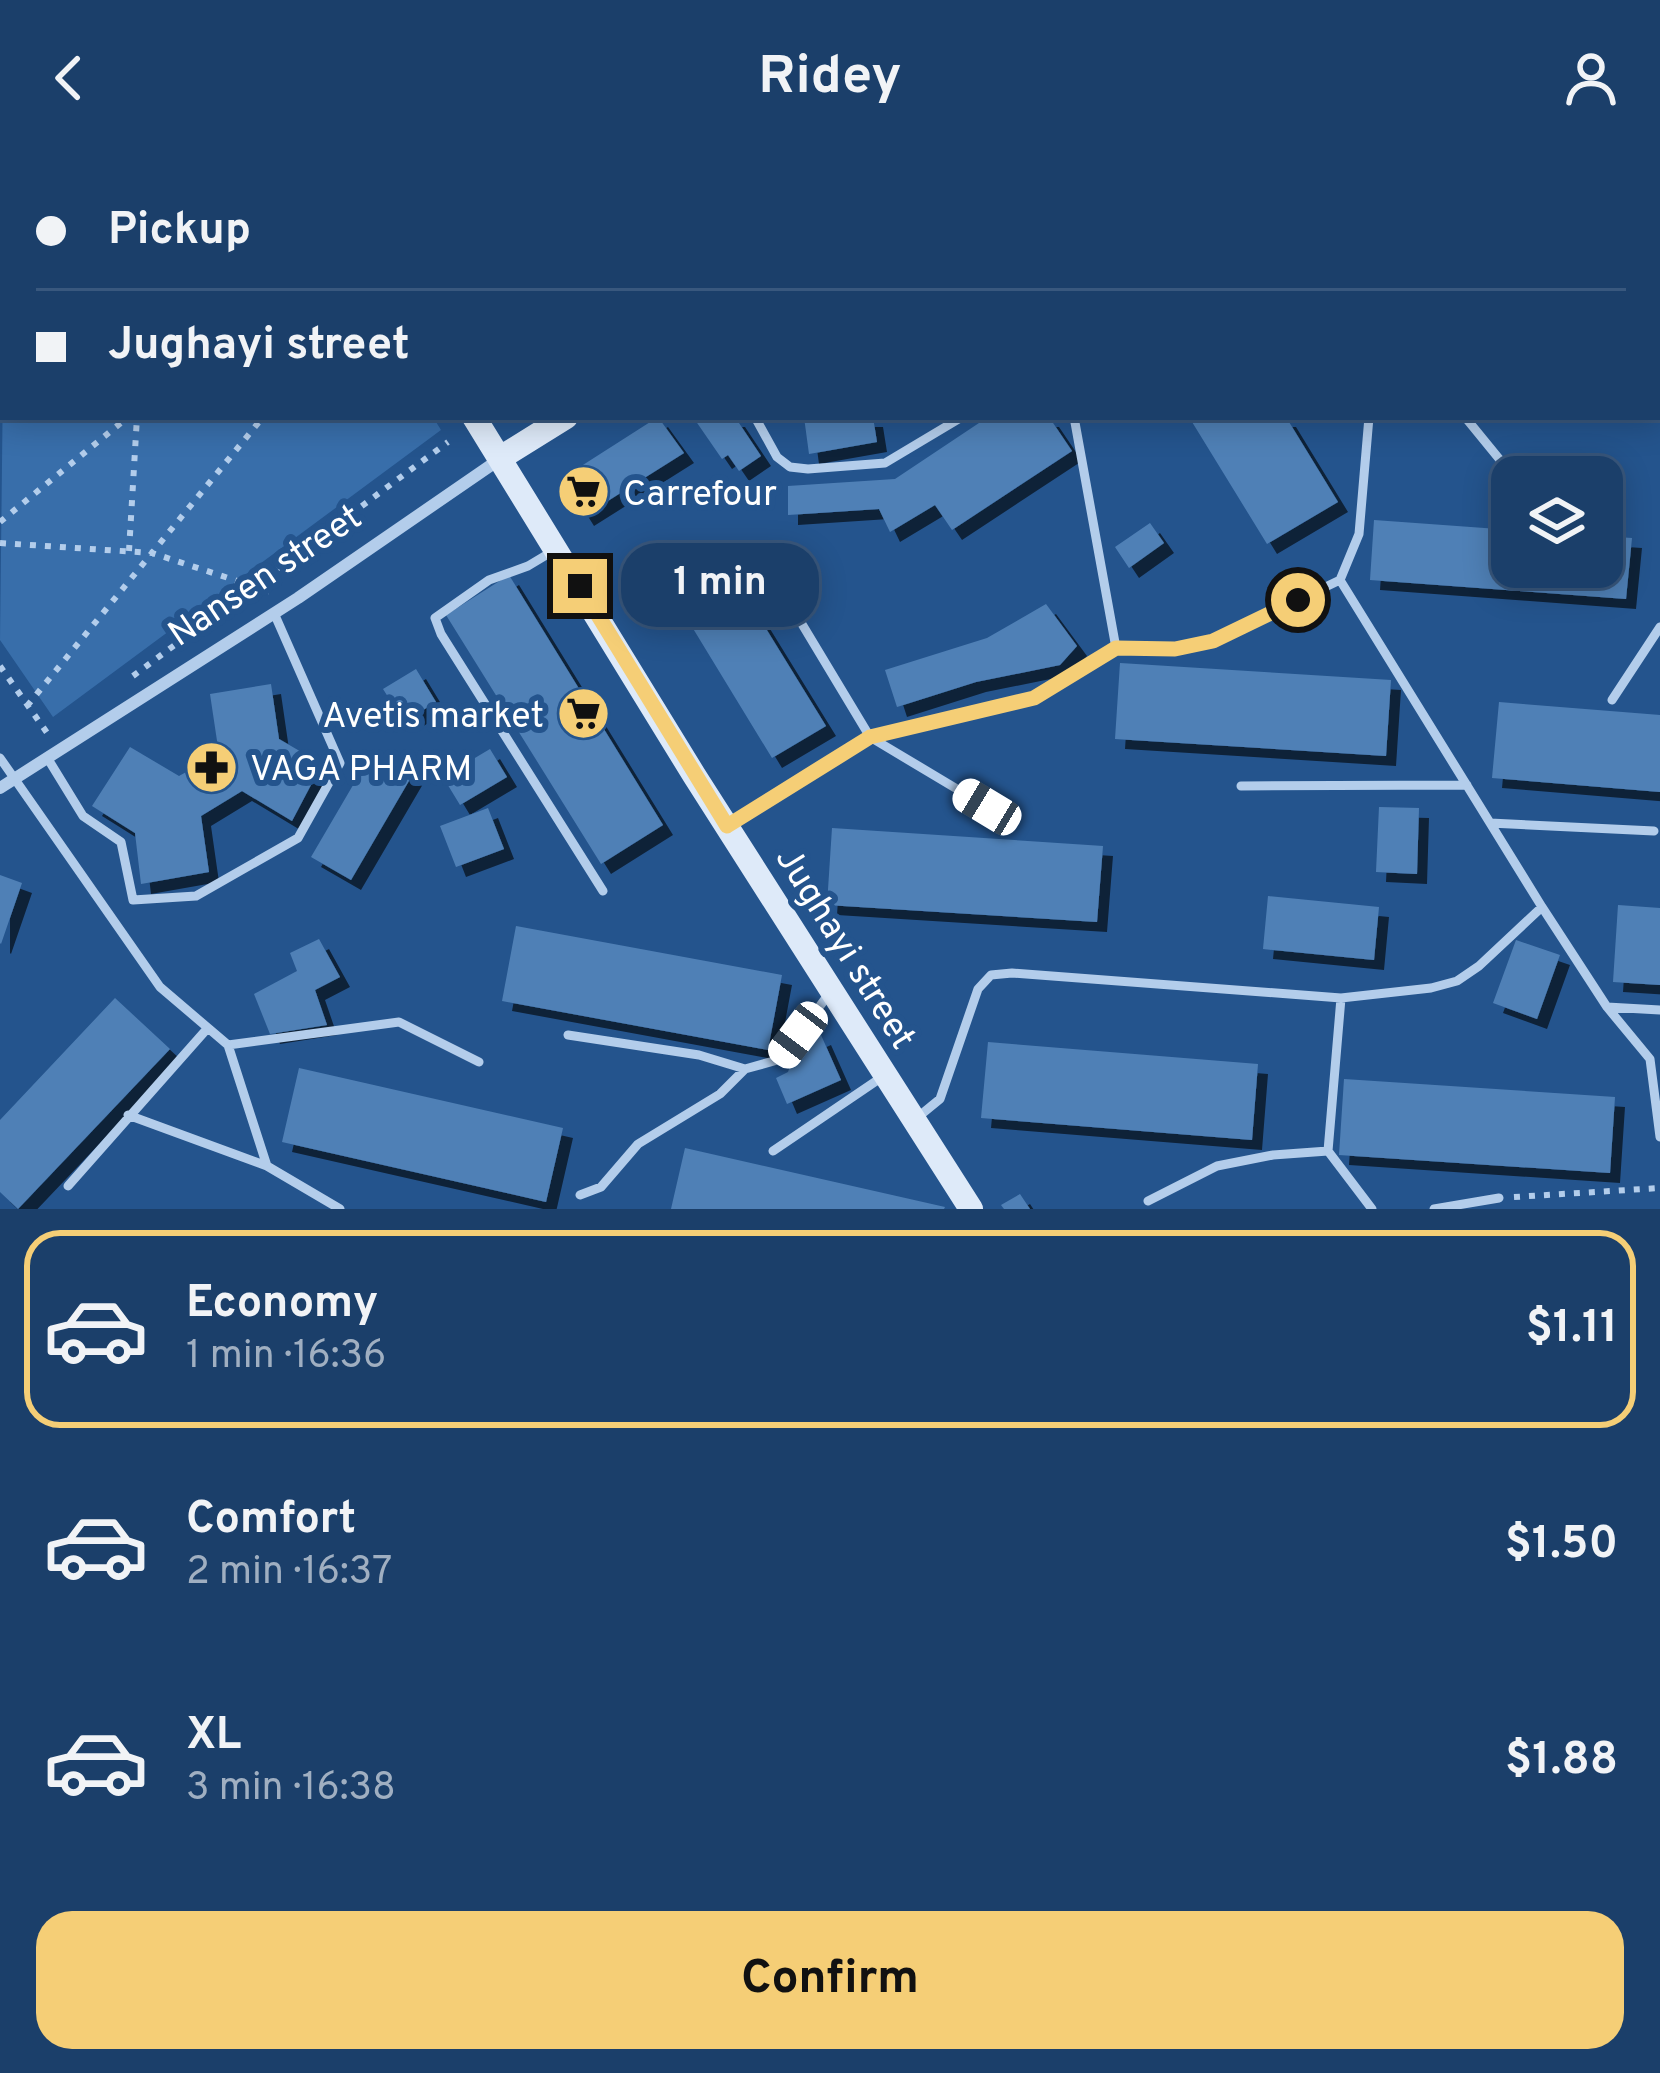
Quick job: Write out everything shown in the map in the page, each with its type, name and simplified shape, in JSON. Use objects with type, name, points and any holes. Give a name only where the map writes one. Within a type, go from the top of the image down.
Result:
[{"type":"street","name":"Jughayi street","points":[[477,420],[970,1209]]},
{"type":"street","name":"Nansen street","points":[[0,788],[298,598],[561,420]]},
{"type":"lane","points":[[757,420],[777,457],[808,470],[885,463],[957,420]]},
{"type":"lane","points":[[1075,420],[1116,648]]},
{"type":"lane","points":[[727,826],[870,737],[1034,698],[1116,648],[1175,649],[1213,641],[1340,580],[1359,533],[1369,420]]},
{"type":"lane","points":[[1467,420],[1497,456]]},
{"type":"lane","points":[[558,548],[528,566],[489,580],[435,618],[603,891]]},
{"type":"lane","points":[[758,550],[870,737],[987,807]]},
{"type":"lane","points":[[1340,580],[1606,1006],[1650,1059],[1660,1137]]},
{"type":"lane","points":[[48,759],[83,816],[121,842],[133,901],[196,896],[298,838],[340,764],[274,613]]},
{"type":"lane","points":[[1612,700],[1660,627]]},
{"type":"lane","points":[[0,758],[160,987],[228,1045],[266,1166]]},
{"type":"lane","points":[[1241,786],[1467,785]]},
{"type":"lane","points":[[1490,823],[1654,831]]},
{"type":"lane","points":[[914,1120],[940,1100],[978,989],[991,975],[1341,998],[1431,988],[1457,981],[1542,907]]},
{"type":"lane","points":[[580,1195],[601,1187],[638,1144],[720,1094],[745,1069],[781,1059],[831,991]]},
{"type":"lane","points":[[1341,998],[1328,1151],[1372,1209]]},
{"type":"lane","points":[[1606,1006],[1660,1010]]},
{"type":"lane","points":[[228,1045],[399,1022],[479,1061]]},
{"type":"lane","points":[[68,1186],[206,1030]]},
{"type":"lane","points":[[568,1035],[699,1054],[745,1069]]},
{"type":"lane","points":[[773,1151],[885,1076]]},
{"type":"lane","points":[[128,1115],[266,1166],[340,1209]]},
{"type":"lane","points":[[1148,1202],[1217,1166],[1328,1151]]},
{"type":"lane","points":[[1434,1209],[1499,1198]]},
{"type":"path","points":[[0,522],[129,420]]},
{"type":"path","points":[[128,551],[133,420]]},
{"type":"path","points":[[27,706],[261,420]]},
{"type":"path","points":[[123,683],[448,442]]},
{"type":"path","points":[[0,543],[152,554],[298,598]]},
{"type":"path","points":[[0,666],[49,737],[68,724]]},
{"type":"path","points":[[1499,1198],[1660,1188]]},
{"type":"shaded area","points":[[2,420],[435,420],[441,430],[53,717],[0,640]]},
{"type":"building","points":[[653,420],[660,420],[684,453],[584,516],[561,479]]},
{"type":"building","points":[[695,420],[737,420],[761,456],[739,471],[728,455],[722,459]]},
{"type":"building","points":[[804,420],[873,420],[877,442],[809,454]]},
{"type":"building","points":[[984,420],[1051,420],[1072,451],[952,530],[935,505],[890,532],[879,509],[788,515],[788,486],[895,479]]},
{"type":"building","points":[[1191,420],[1288,420],[1338,502],[1267,544]]},
{"type":"building","points":[[1374,520],[1491,528],[1491,588],[1623,588],[1623,537],[1632,538],[1626,599],[1370,580]]},
{"type":"building","points":[[1150,523],[1164,543],[1129,568],[1115,547]]},
{"type":"building","points":[[714,544],[826,726],[772,758],[661,576]]},
{"type":"building","points":[[509,575],[663,825],[601,864],[446,615]]},
{"type":"building","points":[[1046,604],[1077,646],[1060,665],[976,682],[897,707],[885,670],[987,638]]},
{"type":"building","points":[[1120,663],[1391,680],[1386,756],[1115,739]]},
{"type":"building","points":[[416,669],[436,702],[404,722],[383,689]]},
{"type":"building","points":[[271,684],[279,739],[322,764],[292,821],[242,791],[201,816],[209,872],[141,884],[135,833],[92,806],[130,747],[179,776],[219,754],[210,694]]},
{"type":"building","points":[[1499,702],[1660,715],[1660,792],[1492,778]]},
{"type":"building","points":[[490,749],[507,777],[460,805],[443,777]]},
{"type":"building","points":[[373,751],[413,774],[351,880],[311,857]]},
{"type":"building","points":[[1379,807],[1419,808],[1417,874],[1376,872]]},
{"type":"building","points":[[488,808],[504,849],[456,867],[440,826]]},
{"type":"building","points":[[832,828],[1103,846],[1097,922],[827,905]]},
{"type":"building","points":[[0,875],[22,883],[1,944],[0,943]]},
{"type":"building","points":[[1268,896],[1379,907],[1374,960],[1263,949]]},
{"type":"building","points":[[1618,905],[1660,908],[1660,985],[1613,982]]},
{"type":"building","points":[[516,926],[782,975],[768,1050],[502,1001]]},
{"type":"building","points":[[319,939],[340,977],[315,990],[327,1025],[270,1034],[254,994],[297,971],[290,953]]},
{"type":"building","points":[[1516,940],[1560,955],[1537,1019],[1493,1003]]},
{"type":"building","points":[[115,998],[170,1049],[18,1209],[0,1192],[0,1120]]},
{"type":"building","points":[[821,1035],[841,1080],[787,1104],[776,1078],[788,1072],[797,1046]]},
{"type":"building","points":[[988,1042],[1258,1064],[1252,1140],[981,1118]]},
{"type":"building","points":[[299,1068],[563,1128],[546,1202],[282,1142]]},
{"type":"building","points":[[1344,1079],[1615,1097],[1610,1173],[1339,1155]]},
{"type":"building","points":[[685,1148],[945,1207],[671,1209]]},
{"type":"building","points":[[1020,1194],[1030,1209],[1001,1205]]},
{"type":"place","name":"Carrefour","points":[[584,492]]},
{"type":"place","name":"Avetis market","points":[[583,714]]},
{"type":"place","name":"VAGA PHARM","points":[[211,767]]},
{"type":"route","points":[[580,586],[727,826],[870,737],[1034,698],[1116,648],[1175,649],[1213,641],[1298,600]]}]
